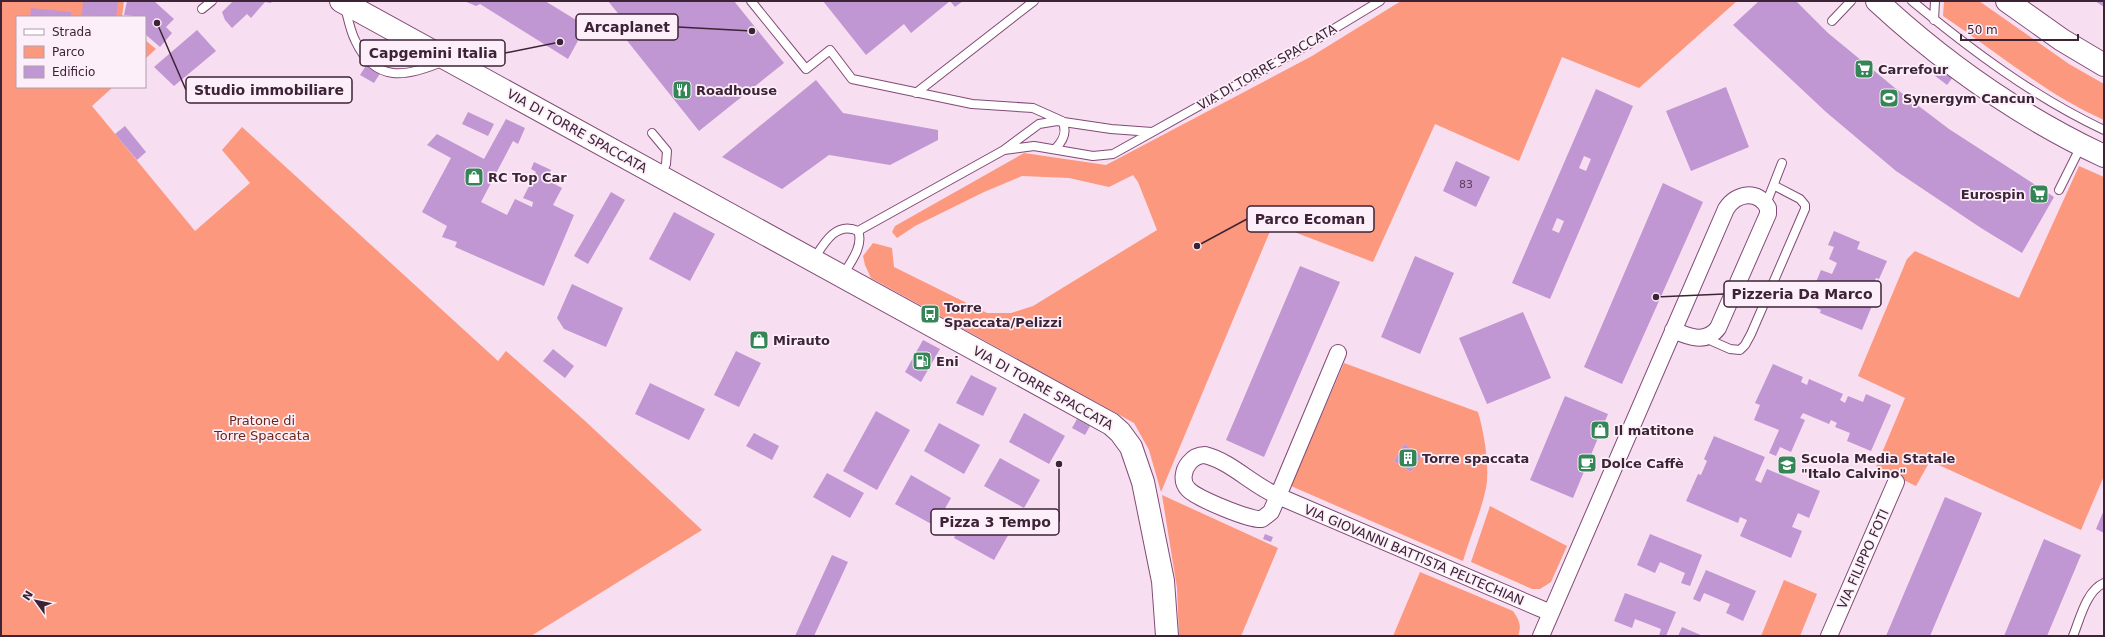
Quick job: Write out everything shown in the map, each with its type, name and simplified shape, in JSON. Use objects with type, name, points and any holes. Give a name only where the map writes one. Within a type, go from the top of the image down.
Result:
[{"type":"street","points":[[1876,1],[1932,47],[1989,89],[2046,126],[2104,156]]},
{"type":"street","points":[[2007,1],[2062,40],[2104,65]]},
{"type":"street","name":"VIA DI TORRE SPACCATA","points":[[342,2],[1086,409],[1120,432],[1134,453],[1143,482],[1163,580],[1167,636]]},
{"type":"street","points":[[1541,636],[1673,330],[1729,204],[1736,198],[1744,195],[1753,196],[1766,204],[1768,214],[1727,312],[1714,333],[1705,338],[1690,337],[1673,330]]},
{"type":"street","name":"VIA GIOVANNI BATTISTA PELTECHIAN","points":[[1338,354],[1278,496],[1271,512],[1267,516],[1262,520],[1251,519],[1192,493],[1185,485],[1184,473],[1193,460],[1205,455],[1224,463],[1259,487],[1278,496],[1551,613]]},
{"type":"street","name":"VIA FILIPPO FOTI","points":[[1829,636],[1896,482]]},
{"type":"lane","points":[[202,9],[212,1]]},
{"type":"lane","points":[[750,1],[806,69],[830,50],[852,79],[972,104],[1034,108],[1062,122],[1065,133],[1061,144],[1055,149]]},
{"type":"lane","points":[[916,93],[1034,1]]},
{"type":"lane","name":"VIA DI TORRE SPACCATA","points":[[1004,150],[1026,146],[1103,156],[1125,148],[1294,53],[1380,1]]},
{"type":"lane","points":[[1832,21],[1852,1]]},
{"type":"lane","points":[[1912,1],[1934,20],[2016,80],[2064,109],[2104,130]]},
{"type":"lane","points":[[1934,20],[1935,1]]},
{"type":"lane","points":[[342,2],[355,40],[373,64],[384,72],[391,74],[405,74],[448,60]]},
{"type":"lane","name":"VIA DI TORRE SPACCATA","points":[[813,260],[823,244],[833,233],[847,228],[858,231],[1004,150],[1033,127],[1048,121],[1111,130],[1153,132]]},
{"type":"lane","points":[[652,133],[667,152],[666,164],[661,176]]},
{"type":"lane","points":[[2059,190],[2081,145]]},
{"type":"lane","points":[[1766,204],[1775,186],[1782,163]]},
{"type":"lane","points":[[1705,338],[1730,349],[1740,350],[1745,345],[1751,334],[1805,209],[1805,205],[1800,199],[1775,186]]},
{"type":"lane","points":[[842,276],[859,244],[860,237],[858,231]]},
{"type":"lane","points":[[2072,636],[2091,594],[2104,583]]},
{"type":"green space","name":"Pratone di Torre Spaccata","points":[[1,1],[124,1],[122,16],[16,16],[16,88],[112,88],[92,106],[195,231],[250,183],[222,150],[242,127],[498,361],[506,351],[584,420],[702,530],[531,636],[1,636]]},
{"type":"green space","points":[[1401,1],[1737,1],[1639,88],[1562,57],[1519,161],[1435,124],[1373,262],[1273,224],[1161,492],[1149,450],[1134,423],[871,278],[863,256],[873,243],[892,248],[894,267],[987,313],[1011,313],[1033,306],[1157,230],[1138,182],[1133,175],[1109,187],[1069,178],[1022,176],[984,192],[915,226],[897,238],[892,232],[895,226],[1024,153],[1106,165],[1312,56]]},
{"type":"green space","points":[[1944,1],[1979,1],[2069,64],[2104,84],[2104,120],[2061,98],[1943,16]]},
{"type":"green space","points":[[146,41],[156,49],[146,58]]},
{"type":"green space","points":[[2079,166],[2104,177],[2104,476],[2081,530],[1930,461],[1916,486],[1876,467],[1905,398],[1858,376],[1907,259],[1915,251],[2019,298]]},
{"type":"green space","points":[[1344,363],[1478,412],[1486,450],[1487,480],[1481,506],[1463,561],[1291,486]],"holes":[[[1404,444],[1422,455],[1411,472],[1394,461]]]},
{"type":"green space","points":[[1162,495],[1278,548],[1241,636],[1179,636],[1177,588]]},
{"type":"green space","points":[[1490,506],[1567,546],[1551,582],[1540,589],[1532,589],[1471,562]]},
{"type":"green space","points":[[1420,572],[1513,611],[1519,623],[1520,629],[1518,636],[1393,636]]},
{"type":"green space","points":[[1784,580],[1817,594],[1800,636],[1761,636]]},
{"type":"building","points":[[83,1],[118,1],[116,16],[82,15]]},
{"type":"building","points":[[127,1],[154,1],[174,19],[166,27],[172,33],[160,47],[146,35],[146,16],[124,15]]},
{"type":"building","points":[[233,1],[272,1],[271,3],[265,2],[251,18],[247,14],[232,28],[225,20],[222,12]]},
{"type":"building","points":[[464,1],[545,1],[586,26],[568,59],[480,4],[476,6]]},
{"type":"building","points":[[608,1],[734,1],[784,63],[699,131],[621,33],[629,27]]},
{"type":"building","points":[[823,1],[950,1],[911,33],[904,24],[866,55]]},
{"type":"building","points":[[950,1],[963,1],[955,7]]},
{"type":"building","points":[[1759,1],[1796,1],[1828,33],[1895,88],[1949,129],[2054,197],[2022,253],[1981,228],[1896,171],[1826,112],[1733,25]]},
{"type":"building","points":[[2095,1],[2104,1],[2104,7]]},
{"type":"building","points":[[31,8],[71,12],[71,16],[30,16]]},
{"type":"building","points":[[197,30],[216,51],[174,86],[154,67]]},
{"type":"building","points":[[376,50],[389,59],[374,83],[360,75]]},
{"type":"building","points":[[1940,67],[1953,77],[1947,85],[1934,75]]},
{"type":"building","points":[[816,80],[843,113],[938,130],[938,140],[890,165],[829,155],[782,189],[722,157]]},
{"type":"building","points":[[1726,87],[1749,147],[1691,171],[1666,111]]},
{"type":"building","points":[[1596,89],[1633,106],[1550,299],[1512,283]],"holes":[[[1584,156],[1591,159],[1586,171],[1579,168]],[[1557,218],[1564,221],[1559,233],[1552,230]]]},
{"type":"building","points":[[468,112],[494,124],[488,136],[462,124]]},
{"type":"building","points":[[506,119],[525,128],[518,144],[513,141],[481,202],[507,215],[515,199],[532,207],[533,202],[523,198],[536,172],[531,169],[534,162],[551,170],[547,180],[562,188],[553,205],[574,215],[544,286],[455,247],[457,242],[442,237],[447,226],[422,212],[451,158],[427,145],[437,134],[484,159]]},
{"type":"building","points":[[125,126],[146,152],[137,160],[115,134]]},
{"type":"building","points":[[1456,161],[1490,177],[1476,207],[1443,191]]},
{"type":"building","points":[[1663,183],[1703,202],[1622,384],[1584,367]]},
{"type":"building","points":[[611,192],[625,200],[588,264],[574,256]]},
{"type":"building","points":[[674,212],[715,234],[690,281],[649,259]]},
{"type":"building","points":[[1834,231],[1860,242],[1857,249],[1887,261],[1879,279],[1876,278],[1870,294],[1876,296],[1862,330],[1820,313],[1821,310],[1807,304],[1821,270],[1832,274],[1837,263],[1829,259],[1834,247],[1828,245]]},
{"type":"building","points":[[1415,256],[1454,273],[1420,354],[1381,337]]},
{"type":"building","points":[[1300,266],[1340,282],[1264,457],[1226,440]]},
{"type":"building","points":[[572,284],[623,308],[606,347],[564,329],[557,318]]},
{"type":"building","points":[[1523,312],[1551,378],[1487,404],[1459,338]]},
{"type":"building","name":"Eni","points":[[923,340],[940,349],[921,382],[905,372]]},
{"type":"building","points":[[553,349],[574,366],[565,378],[543,361]]},
{"type":"building","points":[[736,351],[761,363],[739,407],[714,395]]},
{"type":"building","points":[[1773,364],[1803,377],[1801,382],[1807,385],[1809,379],[1843,394],[1840,400],[1845,403],[1848,396],[1863,402],[1866,394],[1891,405],[1871,451],[1847,441],[1850,433],[1835,427],[1837,423],[1831,420],[1829,424],[1803,413],[1800,418],[1805,420],[1791,452],[1780,447],[1776,456],[1769,453],[1779,430],[1754,420],[1760,405],[1755,403]]},
{"type":"building","points":[[971,375],[997,388],[983,416],[956,403]]},
{"type":"building","points":[[650,383],[705,409],[689,440],[635,414]]},
{"type":"building","points":[[1565,396],[1608,414],[1573,498],[1530,480]]},
{"type":"building","points":[[876,411],[910,430],[877,490],[843,471]]},
{"type":"building","points":[[1024,413],[1065,436],[1049,464],[1009,442]]},
{"type":"building","points":[[1077,419],[1090,426],[1085,435],[1072,428]]},
{"type":"building","points":[[939,423],[980,445],[964,474],[924,451]]},
{"type":"building","points":[[754,433],[779,446],[772,460],[746,446]]},
{"type":"building","points":[[1714,436],[1765,457],[1755,480],[1761,483],[1767,469],[1820,491],[1809,518],[1798,513],[1792,527],[1802,531],[1791,558],[1740,536],[1747,520],[1740,517],[1738,523],[1686,501],[1698,474],[1701,475],[1707,461],[1704,459]]},
{"type":"building","name":"Torre spaccata","points":[[1404,444],[1422,455],[1411,472],[1394,461]]},
{"type":"building","points":[[1000,458],[1040,480],[1024,508],[984,486]]},
{"type":"building","points":[[827,473],[864,493],[850,518],[813,497]]},
{"type":"building","points":[[911,475],[951,498],[935,526],[895,504]]},
{"type":"building","points":[[1945,497],[1982,513],[1930,636],[1886,636]]},
{"type":"building","points":[[969,510],[1010,532],[994,560],[954,538]]},
{"type":"building","points":[[2104,510],[2104,533],[2096,529]]},
{"type":"building","points":[[1265,534],[1273,537],[1271,542],[1263,539]]},
{"type":"building","points":[[1650,534],[1702,555],[1690,586],[1681,583],[1685,573],[1660,562],[1655,573],[1637,565]]},
{"type":"building","points":[[2044,539],[2081,555],[2047,636],[2004,636]]},
{"type":"building","points":[[832,555],[848,562],[814,636],[795,636]]},
{"type":"building","points":[[1706,570],[1756,591],[1743,621],[1726,613],[1730,604],[1704,593],[1700,602],[1693,599]]},
{"type":"building","points":[[1625,593],[1676,612],[1666,636],[1659,636],[1661,629],[1635,619],[1632,628],[1614,621]]},
{"type":"building","points":[[1682,627],[1703,636],[1678,636]]},
{"type":"place","name":"Studio immobiliare","points":[[157,23]]},
{"type":"place","name":"Arcaplanet","points":[[752,31]]},
{"type":"place","name":"Capgemini Italia","points":[[560,42]]},
{"type":"place","name":"Carrefour","points":[[1864,69]]},
{"type":"place","name":"Roadhouse","points":[[682,90]]},
{"type":"place","name":"Synergym Cancun","points":[[1889,98]]},
{"type":"place","name":"RC Top Car","points":[[474,177]]},
{"type":"place","name":"Eurospin","points":[[2039,194]]},
{"type":"place","name":"Parco Ecoman","points":[[1197,246]]},
{"type":"place","name":"Pizzeria Da Marco","points":[[1656,297]]},
{"type":"place","name":"Torre Spaccata/Pelizzi","points":[[930,314]]},
{"type":"place","name":"Mirauto","points":[[759,340]]},
{"type":"place","name":"Eni","points":[[922,361]]},
{"type":"place","name":"Il matitone","points":[[1600,430]]},
{"type":"place","name":"Torre spaccata","points":[[1408,458]]},
{"type":"place","name":"Dolce Caffè","points":[[1587,463]]},
{"type":"place","name":"Pizza 3 Tempo","points":[[1059,464]]},
{"type":"place","name":"Scuola Media Statale \"Italo Calvino\"","points":[[1787,465]]}]
